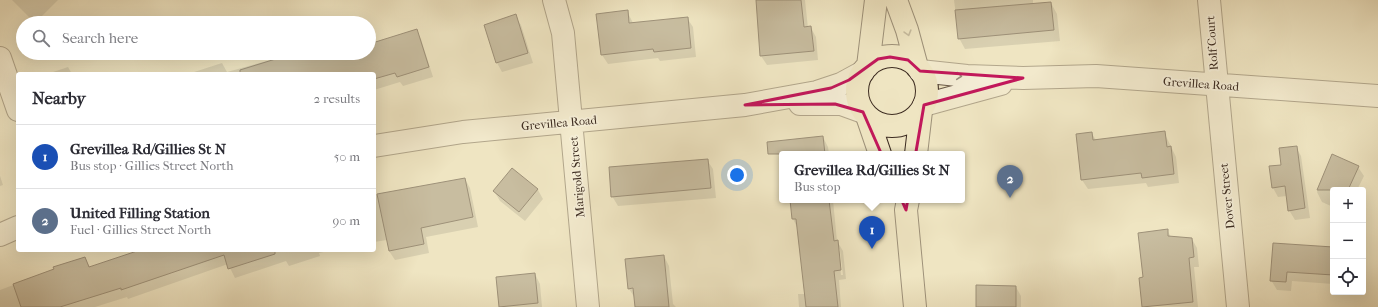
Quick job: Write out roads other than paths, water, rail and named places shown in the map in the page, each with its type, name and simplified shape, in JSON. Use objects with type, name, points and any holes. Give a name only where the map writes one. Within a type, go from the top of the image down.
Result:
[{"type":"main road","points":[[876,0],[865,69],[858,81],[857,92],[858,102],[865,114],[879,151]]},
{"type":"main road","points":[[896,0],[919,69],[926,84],[927,92],[922,108],[916,151]]},
{"type":"main road","points":[[865,69],[878,59],[896,57],[908,60],[919,69]]},
{"type":"main road","points":[[865,114],[877,123],[895,126],[912,120],[922,108]]},
{"type":"main road","points":[[905,203],[915,307]]},
{"type":"street","name":"Marigold Street","points":[[554,0],[563,32],[588,307]]},
{"type":"street","name":"Rolf Court","points":[[1209,0],[1216,85]]},
{"type":"street","points":[[0,58],[16,104]]},
{"type":"street","name":"Grevillea Road","points":[[376,146],[462,132],[745,105],[818,92],[841,84],[865,69]]},
{"type":"street","name":"Grevillea Road","points":[[919,69],[967,76],[1023,78],[1096,76],[1378,96]]},
{"type":"street","name":"Grevillea Road","points":[[922,108],[1023,78]]},
{"type":"street","name":"Dover Street","points":[[1216,85],[1238,307]]},
{"type":"street","name":"Grevillea Road","points":[[745,105],[835,104],[847,106],[865,114]]},
{"type":"street","points":[[0,235],[16,228]]},
{"type":"place","name":"United Filling Station","points":[[1010,198]]},
{"type":"place","name":"Grevillea Rd/Gillies St N","points":[[872,249]]}]
